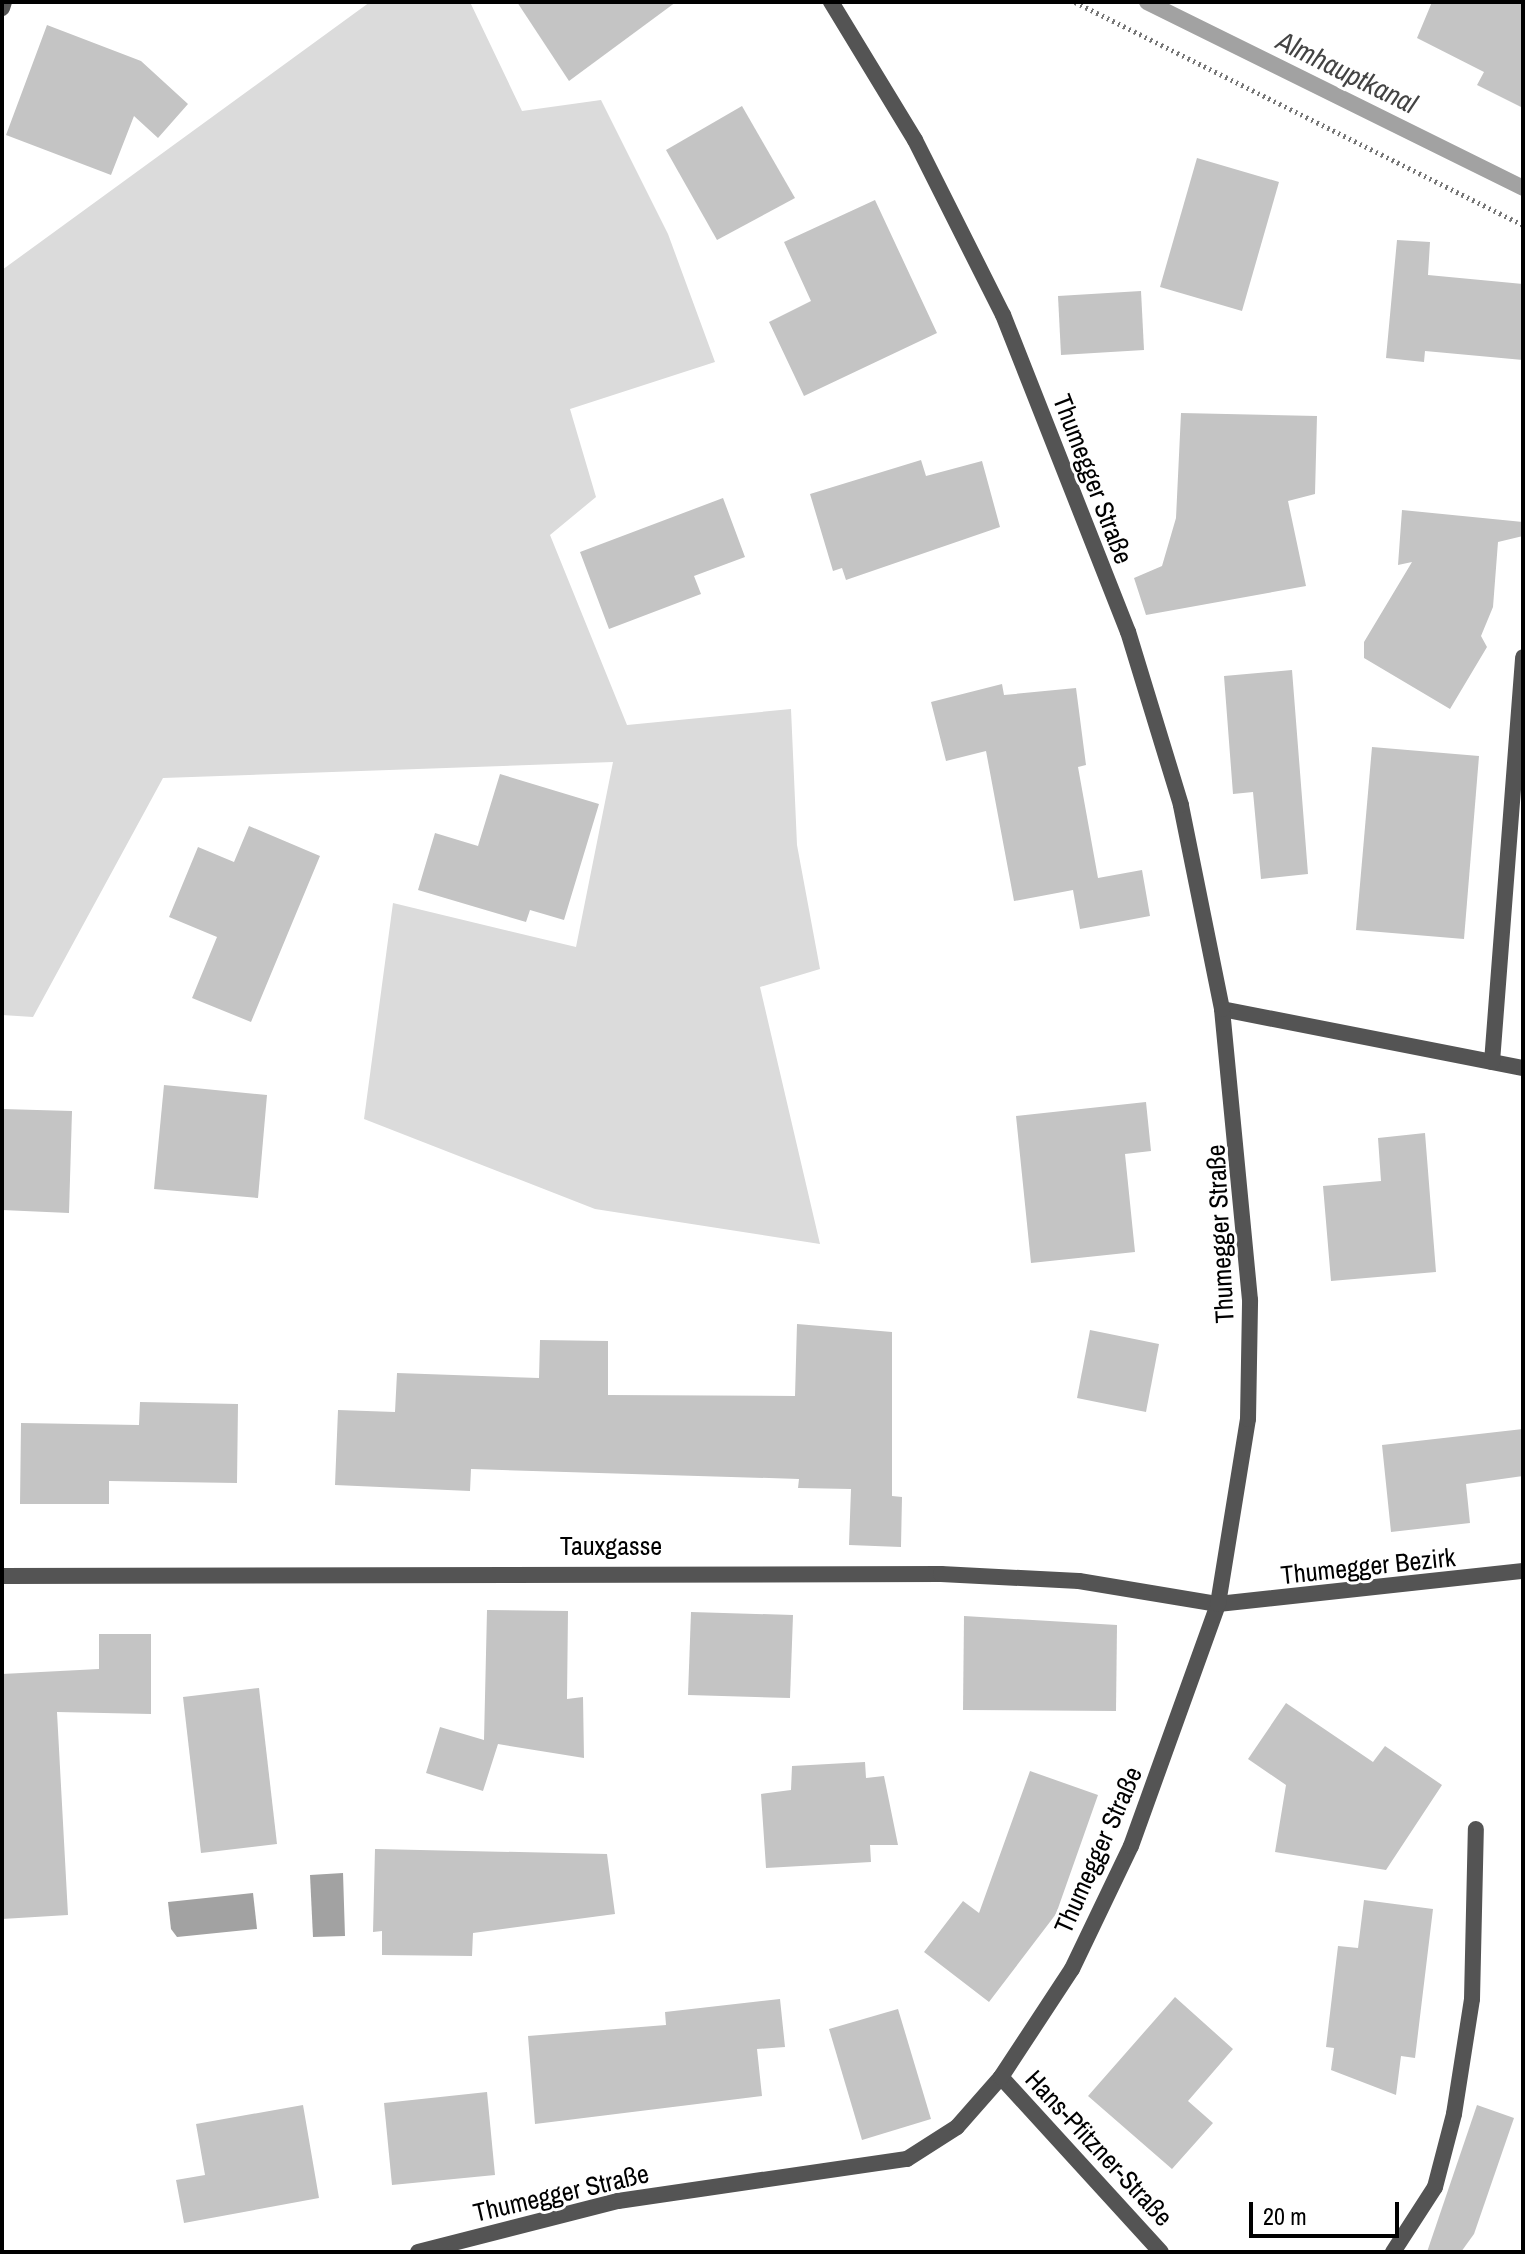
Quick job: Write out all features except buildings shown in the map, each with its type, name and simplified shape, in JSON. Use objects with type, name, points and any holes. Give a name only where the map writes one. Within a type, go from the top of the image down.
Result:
[{"type":"street","points":[[2,8],[4,2]]},
{"type":"street","name":"Thumegger Straße","points":[[418,2252],[618,2201],[907,2159],[957,2127],[1001,2077],[1072,1969],[1131,1846],[1218,1604],[1248,1419],[1250,1300],[1222,1009],[1181,805],[1128,632],[1003,315],[915,140],[831,2]]},
{"type":"street","points":[[1492,1062],[1523,657]]},
{"type":"street","points":[[1222,1009],[1523,1068]]},
{"type":"street","name":"Thumegger Bezirk","points":[[1218,1604],[1523,1571]]},
{"type":"street","name":"Tauxgasse","points":[[2,1576],[941,1574],[1079,1581],[1218,1604]]},
{"type":"street","points":[[1393,2252],[1435,2187],[1454,2114],[1472,1999],[1476,1829]]},
{"type":"street","name":"Hans-Pfitzner-Straße","points":[[1001,2077],[1161,2252]]},
{"type":"path","points":[[1075,2],[1523,225]]},
{"type":"shaded area","points":[[370,2],[470,2],[522,111],[601,100],[668,234],[715,362],[570,409],[596,497],[550,535],[627,725],[791,709],[797,845],[820,969],[760,987],[820,1244],[595,1209],[364,1119],[393,903],[576,947],[613,762],[163,778],[33,1017],[2,1015],[2,270]]},
{"type":"shaded area","points":[[343,1873],[345,1936],[313,1937],[310,1875]]},
{"type":"shaded area","points":[[253,1893],[257,1929],[177,1937],[171,1929],[168,1902]]},
{"type":"waterway","name":"Almhauptkanal","points":[[1147,2],[1523,188]]}]
